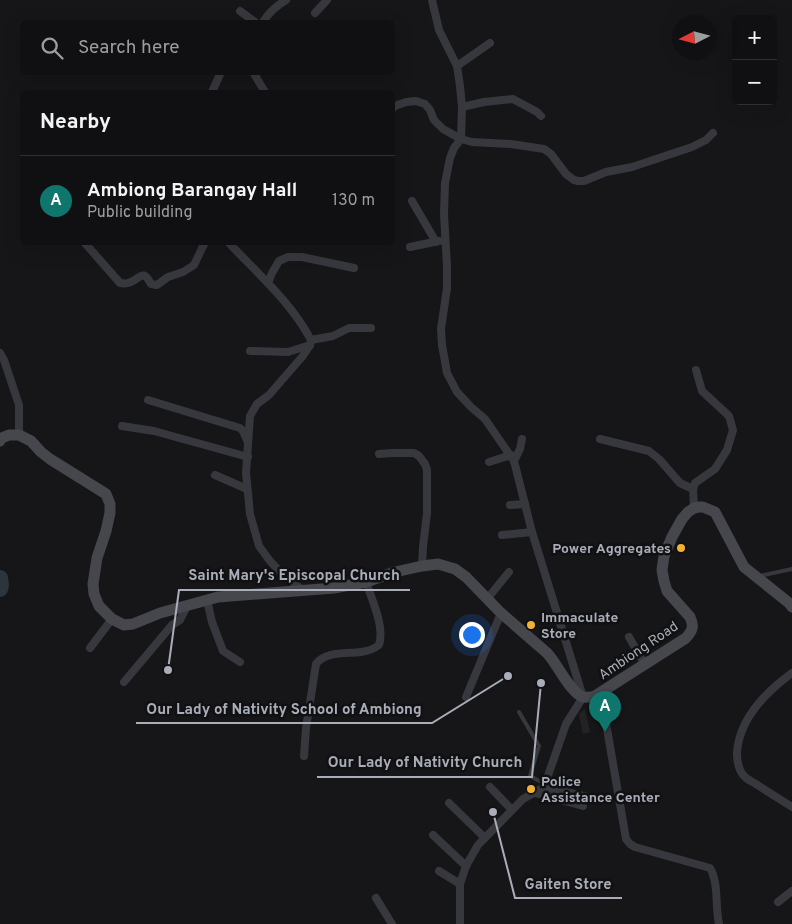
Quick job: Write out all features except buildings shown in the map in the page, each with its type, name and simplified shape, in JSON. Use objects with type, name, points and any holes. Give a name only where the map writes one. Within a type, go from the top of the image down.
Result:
[{"type":"main road","points":[[0,441],[9,435],[19,435],[31,441],[50,459],[106,494],[110,504],[110,513],[97,558],[93,584],[94,594],[100,606],[112,620],[124,625],[133,624],[160,613],[218,597],[334,588],[366,582],[395,572],[438,564],[455,569],[466,577],[501,614],[547,652],[573,691],[583,697]]},
{"type":"main road","points":[[694,508],[703,507],[715,512],[744,567],[792,607]]},
{"type":"main road","name":"Ambiong Road","points":[[583,697],[601,694],[686,638],[691,632],[693,628],[690,617],[667,590],[662,570],[664,556],[672,536],[682,519],[694,508]]},
{"type":"street","points":[[265,20],[277,5],[286,0]]},
{"type":"street","points":[[315,13],[327,0]]},
{"type":"street","points":[[432,0],[439,30],[457,66],[462,107],[462,139],[452,153],[445,183],[444,214],[447,288],[441,329],[447,373],[457,392],[470,407],[485,419],[513,458],[532,532],[583,697],[566,724],[545,786],[523,799],[478,844],[466,866],[460,884],[460,924]]},
{"type":"street","points":[[240,11],[252,20]]},
{"type":"street","points":[[457,66],[490,43]]},
{"type":"street","points":[[213,90],[220,75]]},
{"type":"street","points":[[255,75],[264,90]]},
{"type":"street","points":[[462,107],[484,102],[513,99],[542,116]]},
{"type":"street","points":[[395,107],[406,102],[416,101],[425,104],[434,120],[442,129],[472,142],[511,144],[544,149],[551,154],[566,174],[578,181],[606,172],[640,165],[692,148],[706,140],[713,133]]},
{"type":"street","points":[[412,202],[436,242]]},
{"type":"street","points":[[410,246],[446,240]]},
{"type":"street","points":[[87,245],[120,283],[126,284],[144,275],[151,284],[157,285],[168,277],[183,272],[194,265],[203,245]]},
{"type":"street","points":[[231,245],[268,283],[304,326],[311,342]]},
{"type":"street","points":[[268,283],[279,261],[288,257],[302,257],[354,268]]},
{"type":"street","points":[[250,351],[288,352],[311,342],[333,336],[349,328],[371,328]]},
{"type":"street","points":[[304,591],[283,575],[259,546],[250,514],[246,473],[250,416],[257,404],[269,395],[302,358],[311,342]]},
{"type":"street","points":[[0,353],[16,396],[19,435]]},
{"type":"street","points":[[694,508],[695,483],[715,469],[727,450],[733,430],[730,416],[702,391],[696,370]]},
{"type":"street","points":[[148,400],[240,428],[248,444]]},
{"type":"street","points":[[122,426],[154,431],[248,458]]},
{"type":"street","points":[[489,462],[513,458],[520,449],[522,439]]},
{"type":"street","points":[[600,439],[649,452],[659,459],[680,483],[694,489]]},
{"type":"street","points":[[379,454],[414,453],[425,464],[427,470],[427,513],[422,566]]},
{"type":"street","points":[[215,475],[247,489]]},
{"type":"street","points":[[510,506],[525,504]]},
{"type":"street","points":[[502,535],[532,532]]},
{"type":"street","points":[[487,599],[509,572]]},
{"type":"street","points":[[304,756],[306,728],[316,664],[326,656],[363,652],[380,645],[382,638],[380,622],[366,582]]},
{"type":"street","points":[[207,600],[212,622],[223,651],[240,662]]},
{"type":"street","points":[[124,682],[172,625],[180,620],[186,606]]},
{"type":"street","points":[[466,697],[501,614]]},
{"type":"street","points":[[90,648],[112,620]]},
{"type":"street","points":[[629,637],[645,665]]},
{"type":"street","points":[[792,673],[784,678],[756,706],[739,735],[737,745],[737,758],[740,770],[746,778],[792,807]]},
{"type":"street","points":[[601,694],[626,839],[635,847],[710,868],[715,882],[719,924]]},
{"type":"street","points":[[545,786],[592,798]]},
{"type":"street","points":[[490,787],[512,810]]},
{"type":"street","points":[[535,793],[584,806]]},
{"type":"street","points":[[449,803],[485,838]]},
{"type":"street","points":[[432,835],[466,866]]},
{"type":"street","points":[[439,871],[460,884]]},
{"type":"street","points":[[778,902],[792,891]]},
{"type":"street","points":[[376,898],[392,924]]},
{"type":"lane","points":[[756,577],[792,569]]},
{"type":"lane","points":[[519,712],[539,746],[530,776],[545,786]]},
{"type":"shaded area","points":[[585,709],[590,732],[583,734],[579,714]]},
{"type":"waterway","points":[[0,578],[0,589]]},
{"type":"place","name":"Power Aggregates","points":[[681,548]]},
{"type":"place","name":"Immaculate Store","points":[[531,625]]},
{"type":"place","name":"Saint Mary's Episcopal Church","points":[[168,670]]},
{"type":"place","name":"Our Lady of Nativity School of Ambiong","points":[[508,676]]},
{"type":"place","name":"Our Lady of Nativity Church","points":[[541,683]]},
{"type":"place","name":"Ambiong Barangay Hall","points":[[605,732]]},
{"type":"place","name":"Police Assistance Center","points":[[531,789]]},
{"type":"place","name":"Gaiten Store","points":[[493,812]]}]
